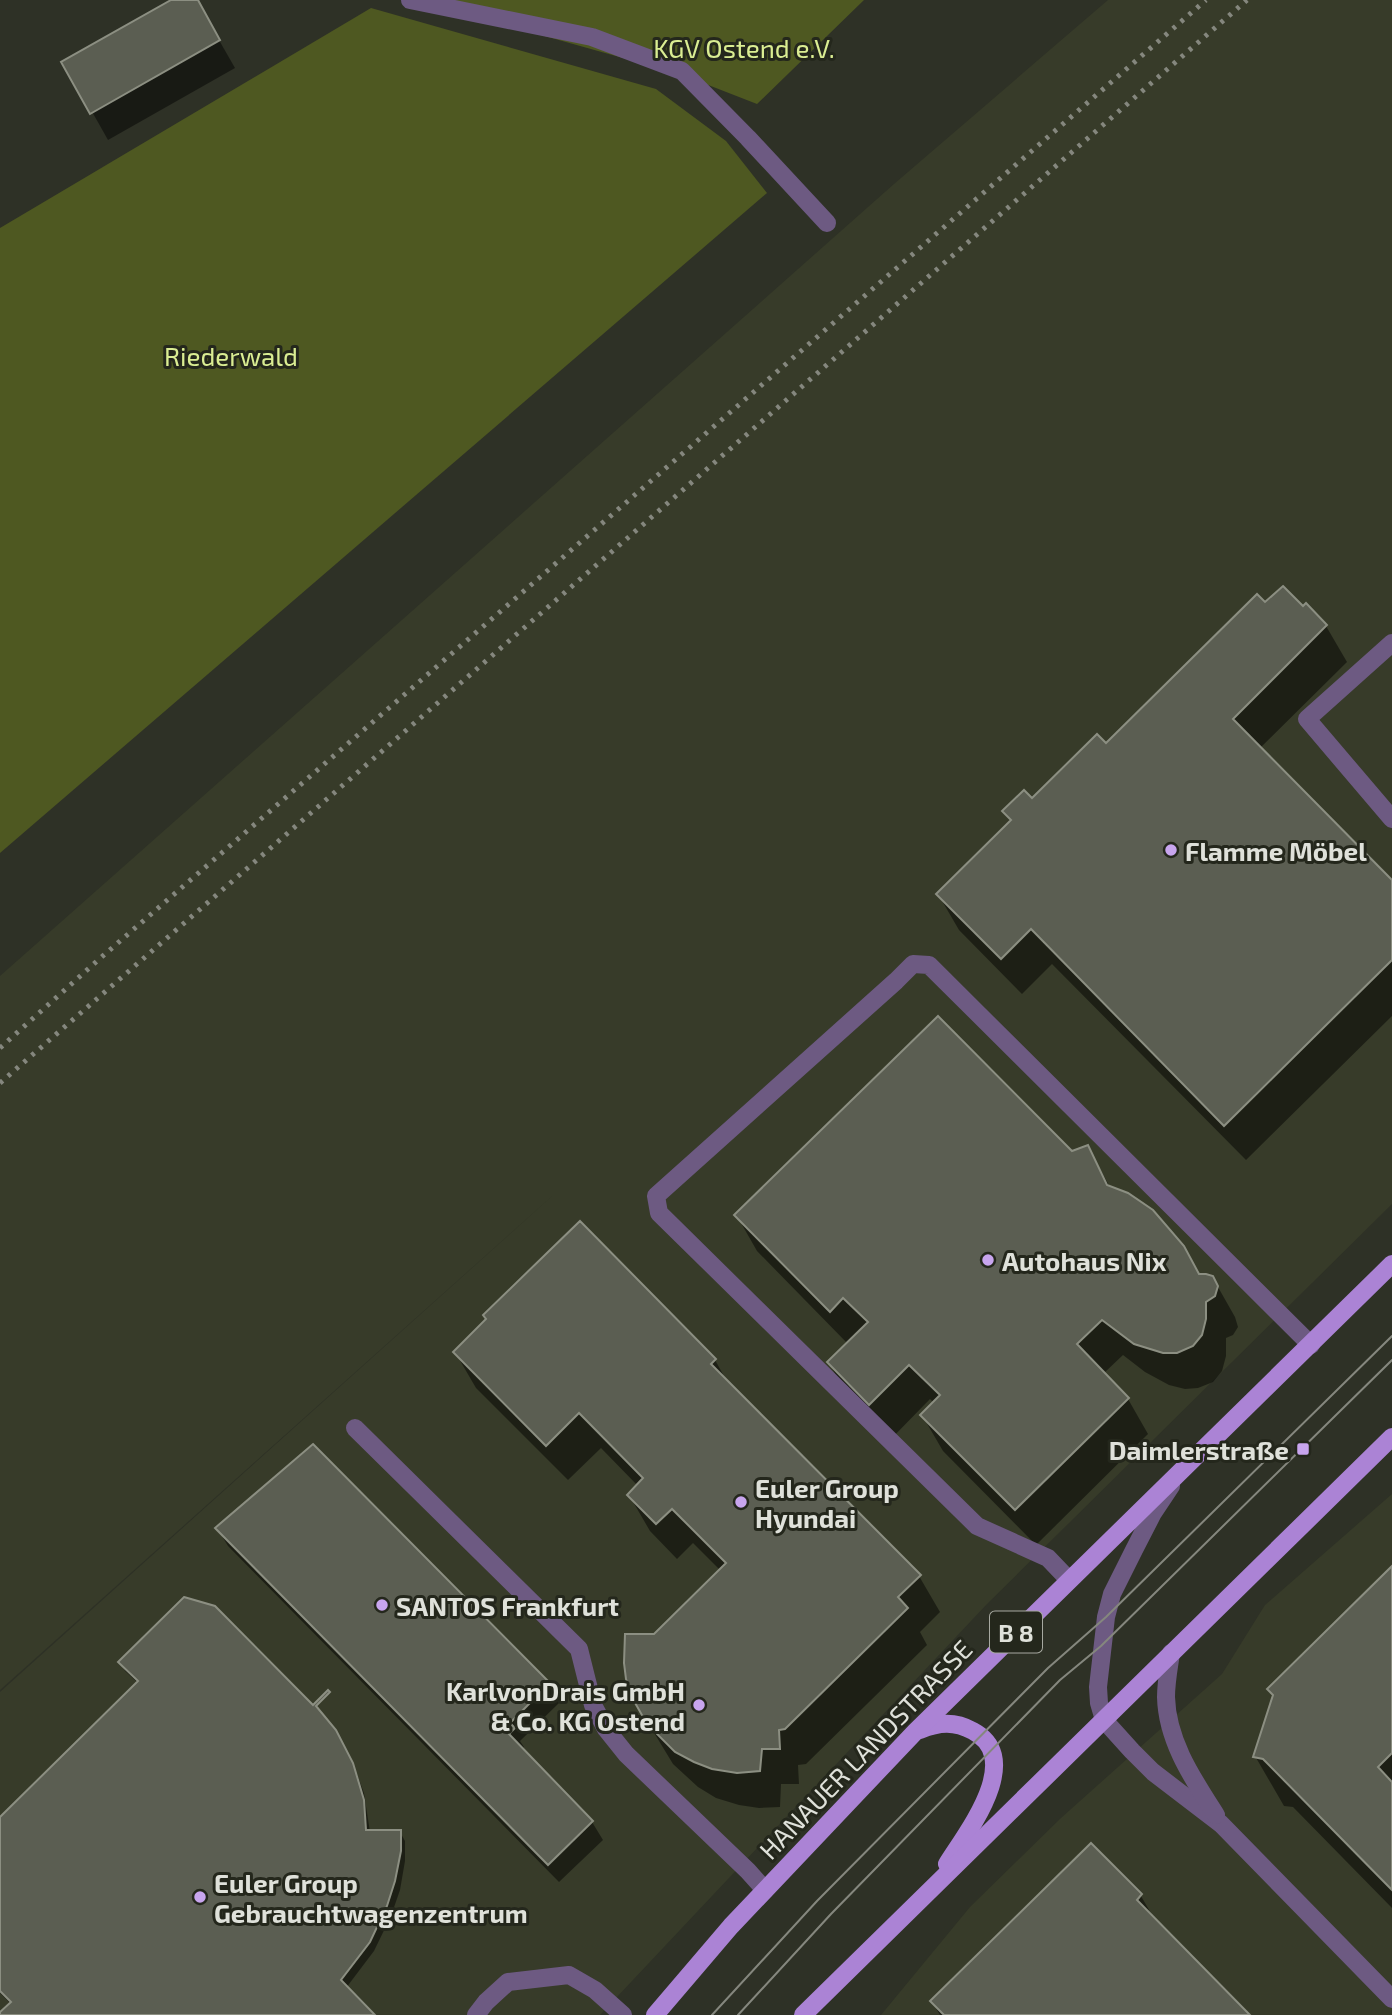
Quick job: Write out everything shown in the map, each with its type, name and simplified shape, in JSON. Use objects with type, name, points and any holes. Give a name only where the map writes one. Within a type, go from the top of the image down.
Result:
[{"type":"main road","name":"HANAUER LANDSTRASSE","points":[[655,2015],[731,1926],[915,1732],[1392,1264]]},
{"type":"main road","points":[[803,2015],[1392,1437]]},
{"type":"main road","points":[[915,1732],[934,1724],[962,1724],[982,1735],[993,1750],[994,1773],[990,1788],[981,1808],[932,1888]]},
{"type":"street","points":[[410,0],[592,37],[682,71],[827,223]]},
{"type":"street","points":[[1392,643],[1307,719],[1392,819]]},
{"type":"street","points":[[1069,1580],[1048,1558],[977,1526],[659,1213],[656,1196],[913,964],[929,965],[1311,1345]]},
{"type":"street","points":[[355,1427],[579,1649],[593,1705],[606,1729],[626,1754],[765,1890]]},
{"type":"street","points":[[1180,1471],[1153,1513],[1112,1594],[1105,1617],[1099,1676],[1099,1703],[1104,1720],[1153,1772],[1221,1824],[1392,1999]]},
{"type":"street","points":[[1171,1653],[1166,1695],[1168,1717],[1178,1751],[1221,1824]]},
{"type":"street","points":[[476,2015],[508,1982],[569,1975],[595,1990],[623,2015]]},
{"type":"shaded area","points":[[1108,0],[1392,0],[1392,1204],[987,1604],[600,2015],[0,2015],[0,1692],[560,1189],[0,1690],[0,976],[894,184]]},
{"type":"shaded area","points":[[1392,1494],[1392,2015],[881,2015],[970,1907],[1061,1818],[1222,1674],[1265,1605]]},
{"type":"green space","name":"KGV Ostend e.V.","points":[[416,0],[864,0],[757,104],[680,74]]},
{"type":"green space","name":"Riederwald","points":[[371,8],[656,89],[726,141],[767,193],[0,853],[0,228]]},
{"type":"building","points":[[171,0],[198,0],[220,40],[90,114],[61,62]]},
{"type":"building","name":"Flamme Möbel","points":[[1283,586],[1303,606],[1306,603],[1327,625],[1233,719],[1392,880],[1392,960],[1224,1126],[1031,929],[1001,959],[936,894],[1011,820],[1002,811],[1024,790],[1032,798],[1097,734],[1106,743],[1257,594],[1265,602]]},
{"type":"building","points":[[938,1016],[1072,1151],[1088,1145],[1107,1185],[1128,1193],[1153,1210],[1184,1246],[1199,1274],[1213,1276],[1218,1286],[1215,1296],[1206,1302],[1202,1335],[1193,1346],[1177,1353],[1163,1353],[1134,1344],[1102,1320],[1077,1344],[1129,1398],[1015,1510],[920,1415],[940,1395],[909,1365],[869,1405],[827,1362],[868,1322],[843,1298],[830,1312],[734,1215]]},
{"type":"building","name":"Euler Group Hyundai","points":[[580,1221],[716,1359],[711,1364],[921,1575],[898,1597],[908,1608],[785,1729],[779,1730],[780,1749],[762,1749],[760,1771],[737,1773],[712,1769],[675,1752],[647,1724],[626,1679],[625,1634],[654,1634],[726,1563],[672,1509],[656,1524],[627,1495],[643,1478],[579,1413],[546,1446],[453,1352],[486,1319],[483,1315]]},
{"type":"building","name":"SANTOS Frankfurt","points":[[313,1444],[550,1683],[510,1723],[515,1728],[509,1734],[593,1821],[548,1865],[215,1528]]},
{"type":"building","points":[[1392,1566],[1392,1753],[1378,1767],[1392,1782],[1392,1890],[1263,1759],[1253,1757],[1273,1695],[1267,1689]]},
{"type":"building","points":[[184,1597],[215,1606],[313,1705],[328,1690],[330,1692],[316,1706],[336,1730],[353,1763],[364,1800],[366,1830],[401,1830],[401,1851],[387,1906],[370,1942],[341,1980],[375,2015],[0,2015],[11,2002],[0,1991],[0,1817],[138,1681],[118,1662]]},
{"type":"building","points":[[1091,1843],[1142,1894],[1137,1900],[1250,2015],[944,2015],[930,2001]]},
{"type":"tram line","points":[[712,2015],[817,1901],[1048,1668],[1106,1617],[1392,1336]]},
{"type":"tram line","points":[[738,2015],[831,1914],[1060,1680],[1101,1646],[1392,1360]]},
{"type":"railway","points":[[0,1048],[1206,0]]},
{"type":"railway","points":[[0,1083],[1247,0]]},
{"type":"place","name":"Flamme Möbel","points":[[1171,850]]},
{"type":"place","name":"Autohaus Nix","points":[[988,1260]]},
{"type":"place","name":"Daimlerstraße","points":[[1303,1449]]},
{"type":"place","name":"Euler Group Hyundai","points":[[741,1502]]},
{"type":"place","name":"SANTOS Frankfurt","points":[[382,1605]]},
{"type":"place","name":"KarlvonDrais GmbH & Co. KG Ostend","points":[[699,1705]]},
{"type":"place","name":"Euler Group Gebrauchtwagenzentrum","points":[[200,1897]]}]
